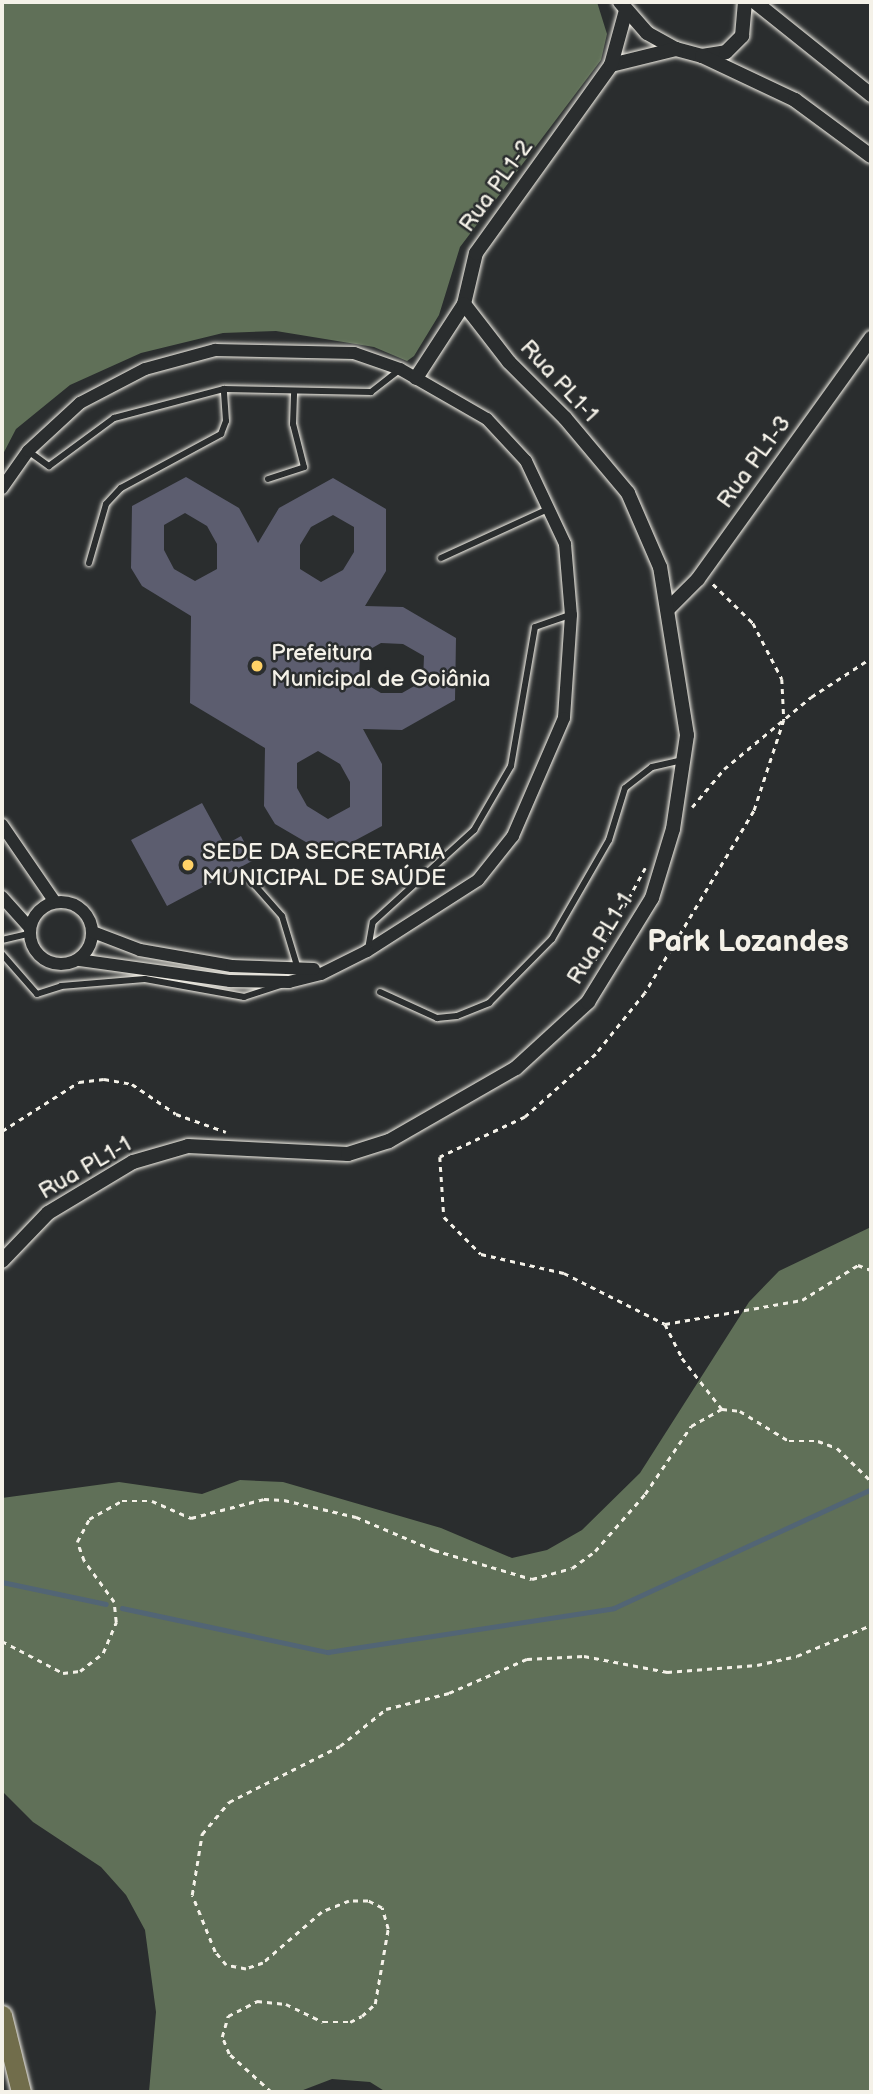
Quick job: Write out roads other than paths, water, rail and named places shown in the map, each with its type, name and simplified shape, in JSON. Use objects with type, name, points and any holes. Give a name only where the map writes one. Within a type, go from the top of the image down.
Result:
[{"type":"main road","points":[[2,2015],[21,2092]]},
{"type":"street","points":[[702,56],[726,52],[742,36],[745,2]]},
{"type":"street","points":[[755,2],[871,95]]},
{"type":"street","points":[[623,6],[647,33],[676,49],[702,56],[795,100],[871,156]]},
{"type":"street","name":"Rua PL1-2","points":[[416,378],[464,304],[476,253],[611,65],[623,6]]},
{"type":"street","points":[[611,65],[676,49]]},
{"type":"street","name":"Rua PL1-1","points":[[2,1261],[48,1213],[133,1162],[188,1146],[348,1154],[389,1141],[516,1068],[588,1002],[652,898],[673,829],[687,735],[660,567],[628,493],[565,418],[509,362],[464,304]]},
{"type":"street","name":"Rua PL1-3","points":[[668,609],[702,573],[871,338]]},
{"type":"street","points":[[2,488],[29,451],[80,403],[145,369],[215,350],[355,353],[400,369],[487,419],[526,461],[565,544],[571,615],[564,718],[513,836],[478,880],[367,951],[289,982],[230,981],[143,973],[78,960]]},
{"type":"street","points":[[2,825],[55,902]]},
{"type":"street","points":[[2,897],[29,931],[31,945],[46,961],[68,964],[78,960],[87,952],[93,932],[85,912],[66,902],[55,902],[39,911],[29,931]]},
{"type":"street","points":[[93,932],[140,950],[232,966],[298,971],[331,967]]},
{"type":"lane","points":[[29,451],[49,467],[114,418],[224,389],[372,392],[400,369]]},
{"type":"lane","points":[[89,563],[106,504],[121,488],[221,434],[226,421],[224,389]]},
{"type":"lane","points":[[268,479],[304,467],[293,424],[295,391]]},
{"type":"lane","points":[[441,558],[548,509]]},
{"type":"lane","points":[[367,951],[373,922],[474,830],[511,766],[534,627],[571,615]]},
{"type":"lane","points":[[380,992],[437,1018],[457,1016],[489,1003],[552,939],[609,840],[630,782],[652,767],[683,760]]},
{"type":"lane","points":[[251,881],[282,916],[298,971],[289,982]]},
{"type":"lane","points":[[2,940],[29,931]]},
{"type":"lane","points":[[2,954],[37,994],[61,986],[143,973],[140,950]]},
{"type":"waterway","points":[[122,1608],[328,1652],[614,1608],[869,1490]]},
{"type":"waterway","points":[[2,1582],[106,1604]]},
{"type":"place","name":"Prefeitura Municipal de Goiânia","points":[[257,666]]},
{"type":"place","name":"SEDE DA SECRETARIA MUNICIPAL DE SAÚDE","points":[[188,865]]},
{"type":"district","name":"Park Lozandes","points":[[748,942]]}]
